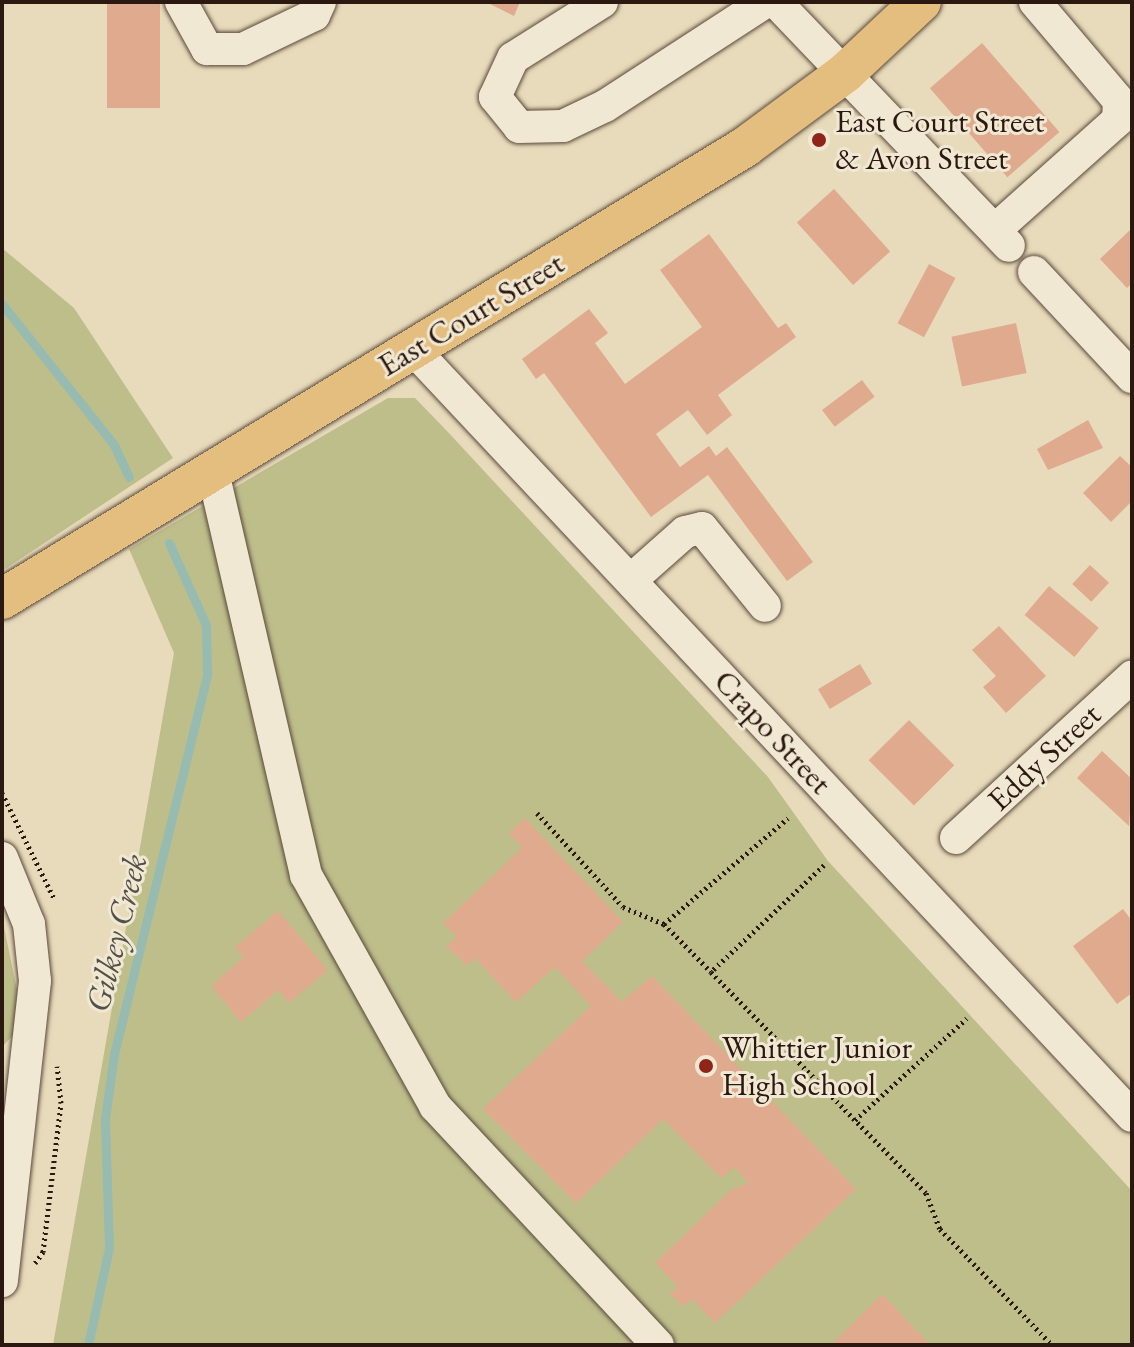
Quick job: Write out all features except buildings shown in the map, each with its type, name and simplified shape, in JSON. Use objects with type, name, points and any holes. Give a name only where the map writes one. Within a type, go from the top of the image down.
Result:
[{"type":"main road","name":"East Court Street","points":[[2,599],[745,147],[845,73],[921,2]]},
{"type":"street","points":[[181,2],[207,49],[243,49],[314,15],[320,2]]},
{"type":"street","points":[[602,2],[513,58],[495,97],[519,127],[563,126],[765,2]]},
{"type":"street","points":[[776,2],[1002,238],[1118,120],[1119,101],[1035,2]]},
{"type":"street","points":[[1034,272],[1132,377]]},
{"type":"street","name":"Crapo Street","points":[[413,349],[1132,1116]]},
{"type":"street","points":[[213,472],[306,875],[435,1106],[658,1345]]},
{"type":"street","points":[[631,580],[685,532],[702,528],[765,606]]},
{"type":"street","name":"Eddy Street","points":[[956,838],[1132,677]]},
{"type":"street","points":[[2,858],[22,896],[34,952],[15,1066],[2,1281]]},
{"type":"path","points":[[537,813],[623,907],[664,924],[926,1193],[940,1229],[1052,1345]]},
{"type":"path","points":[[664,924],[788,818]]},
{"type":"path","points":[[711,972],[824,865]]},
{"type":"path","points":[[855,1120],[967,1018]]},
{"type":"green space","points":[[2,248],[74,308],[173,458],[2,571]]},
{"type":"green space","points":[[388,398],[415,398],[447,431],[768,777],[828,861],[1132,1191],[1132,1345],[53,1345],[174,653],[129,549]]},
{"type":"green space","points":[[2,917],[18,995],[15,1033],[2,1047]]},
{"type":"waterway","name":"Gilkey Creek","points":[[2,304],[114,445],[129,477]]},
{"type":"waterway","name":"Gilkey Creek","points":[[88,1345],[109,1248],[105,1119],[114,1054],[207,674],[206,625],[169,543]]},
{"type":"place","name":"East Court Street & Avon Street","points":[[819,140]]},
{"type":"place","name":"Whittier Junior High School","points":[[706,1066]]}]
